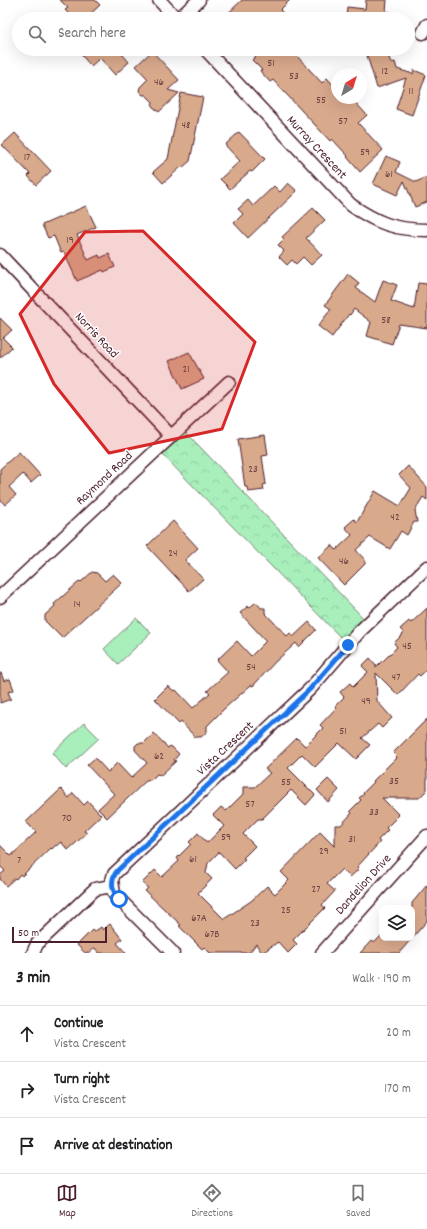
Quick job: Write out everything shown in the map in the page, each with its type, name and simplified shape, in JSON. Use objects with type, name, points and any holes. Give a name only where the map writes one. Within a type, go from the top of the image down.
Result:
[{"type":"street","points":[[159,0],[170,12]]},
{"type":"street","points":[[185,12],[199,0]]},
{"type":"street","name":"Murray Crescent","points":[[212,56],[351,205],[368,217],[384,224],[413,230],[427,230]]},
{"type":"street","name":"Norris Road","points":[[0,255],[171,436]]},
{"type":"street","name":"Raymond Road","points":[[0,597],[229,382]]},
{"type":"street","name":"Vista Crescent","points":[[112,886],[114,874],[310,689],[358,632],[427,567]]},
{"type":"street","name":"Dandelion Drive","points":[[322,953],[427,836]]},
{"type":"street","points":[[33,953],[37,944],[95,889],[112,886],[114,894],[173,953]]},
{"type":"highlighted area","points":[[143,231],[255,342],[222,429],[109,453],[54,384],[20,314],[85,232]]},
{"type":"green space","points":[[181,427],[368,623],[348,645],[157,449]]},
{"type":"green space","points":[[136,618],[151,633],[118,664],[104,649]]},
{"type":"green space","points":[[84,723],[99,738],[66,769],[52,753]]},
{"type":"building","points":[[60,0],[95,0],[100,5],[92,12],[67,12],[65,10],[68,8]]},
{"type":"building","points":[[242,0],[290,0],[280,10],[282,12],[229,12]]},
{"type":"building","points":[[366,0],[387,0],[386,12],[347,12],[347,7],[365,9]]},
{"type":"building","points":[[82,56],[124,56],[129,62],[115,75],[100,58],[91,66]]},
{"type":"building","points":[[147,56],[157,56],[179,80],[168,90],[179,93],[159,112],[152,106],[153,102],[139,91],[140,87],[148,79],[136,66]]},
{"type":"building","points":[[256,56],[297,56],[322,83],[327,78],[331,82],[331,104],[357,104],[367,115],[358,123],[383,150],[360,172],[347,157],[348,156],[332,139],[330,141],[273,80],[270,82],[260,71],[262,70],[252,60]]},
{"type":"building","points":[[367,56],[388,56],[391,63],[395,62],[397,69],[413,74],[414,70],[426,75],[412,115],[396,109],[406,78],[377,88]]},
{"type":"building","points":[[181,93],[203,97],[190,161],[163,183],[153,172],[168,159]]},
{"type":"building","points":[[239,132],[265,159],[252,172],[250,171],[230,189],[220,179],[240,161],[225,145]]},
{"type":"building","points":[[15,133],[51,171],[36,185],[28,176],[30,174],[2,145]]},
{"type":"building","points":[[386,156],[400,162],[396,172],[416,182],[427,177],[427,202],[415,207],[404,181],[397,195],[373,184]]},
{"type":"building","points":[[288,183],[297,191],[248,238],[234,223],[243,214],[238,209],[248,200],[253,206],[274,186],[280,192]]},
{"type":"building","points":[[86,206],[96,227],[77,235],[88,260],[99,255],[100,258],[109,254],[115,267],[104,272],[103,270],[77,281],[64,252],[61,253],[54,236],[48,238],[42,225]]},
{"type":"building","points":[[313,208],[325,220],[306,238],[322,255],[311,265],[303,257],[296,264],[292,260],[287,265],[279,257],[284,251],[278,245],[284,239],[282,237]]},
{"type":"building","points":[[348,274],[359,283],[356,288],[375,302],[383,280],[397,285],[391,301],[414,309],[418,283],[427,284],[427,328],[399,324],[392,344],[367,336],[371,322],[354,309],[332,337],[318,326],[331,309],[325,305]]},
{"type":"building","points":[[0,318],[12,330],[3,338],[12,347],[0,358]]},
{"type":"building","points":[[189,352],[204,379],[182,389],[169,361]]},
{"type":"building","points":[[265,435],[268,455],[262,456],[266,484],[263,485],[264,490],[248,492],[247,487],[245,487],[238,439]]},
{"type":"building","points":[[19,452],[40,475],[31,483],[23,474],[9,487],[16,495],[5,505],[0,499],[0,469]]},
{"type":"building","points":[[408,466],[427,487],[427,500],[423,497],[415,510],[417,522],[414,522],[407,535],[401,531],[390,549],[370,537],[356,550],[365,560],[365,564],[344,585],[318,558],[332,545],[336,550],[352,535],[345,527],[354,519],[357,522],[375,491],[400,506],[411,488],[399,475]]},
{"type":"building","points":[[173,521],[198,548],[185,560],[203,579],[189,591],[147,546]]},
{"type":"building","points":[[92,572],[97,573],[105,581],[113,574],[122,583],[62,638],[45,621],[45,615],[55,606],[54,604]]},
{"type":"building","points":[[256,602],[261,608],[265,608],[265,613],[287,636],[290,633],[293,637],[309,622],[316,630],[299,647],[296,643],[275,662],[253,686],[251,685],[225,708],[207,726],[207,732],[201,737],[195,737],[181,722],[179,724],[155,699],[168,686],[174,691],[176,690],[193,708],[210,693],[207,691],[228,672],[217,660],[237,641],[251,656],[266,641],[240,613],[248,606],[249,608]]},
{"type":"building","points":[[427,608],[427,669],[420,676],[418,674],[398,695],[376,673],[377,701],[392,718],[382,728],[378,724],[362,738],[370,745],[356,759],[339,743],[315,767],[302,754],[288,768],[315,795],[306,805],[291,790],[262,819],[258,819],[243,834],[255,846],[235,869],[219,852],[208,863],[206,873],[212,879],[198,893],[224,919],[251,901],[267,886],[275,894],[289,880],[281,872],[320,832],[335,847],[335,825],[341,825],[352,813],[350,811],[361,800],[359,798],[364,794],[363,793],[397,757],[393,753],[427,719],[427,790],[419,798],[382,798],[399,815],[386,828],[388,830],[378,840],[380,842],[357,867],[359,869],[350,877],[342,869],[327,884],[335,891],[322,905],[325,908],[293,940],[297,944],[288,953],[278,942],[262,953],[256,944],[249,953],[210,953],[204,947],[202,949],[179,926],[181,925],[145,891],[148,888],[142,883],[155,870],[162,877],[179,861],[177,858],[191,844],[189,842],[198,833],[207,843],[224,826],[213,815],[221,807],[226,811],[243,794],[243,787],[255,787],[270,773],[265,769],[297,738],[305,746],[323,728],[320,725],[344,697],[340,692],[350,683],[353,687],[368,672],[362,666],[370,658],[376,667],[397,647],[394,643],[404,633],[400,629],[409,621],[411,623]]},
{"type":"building","points":[[0,673],[4,681],[10,679],[14,690],[8,692],[11,699],[0,703]]},
{"type":"building","points":[[154,733],[168,748],[170,746],[172,747],[179,754],[174,760],[176,761],[161,775],[157,774],[150,781],[148,779],[107,818],[98,809],[114,794],[87,765],[95,758],[108,772],[117,763],[131,778],[147,763],[135,750],[135,746],[138,743],[144,743]]},
{"type":"building","points":[[328,779],[339,790],[328,802],[317,790]]},
{"type":"building","points":[[61,789],[69,798],[73,793],[84,805],[88,801],[101,815],[84,831],[87,833],[68,850],[61,842],[52,849],[51,848],[22,876],[20,874],[6,886],[0,879],[0,875],[5,871],[0,866],[0,845],[11,856],[36,832],[26,822]]},
{"type":"building","points":[[427,885],[427,921],[415,935],[415,905],[412,905]]},
{"type":"building","points":[[110,924],[122,939],[117,943],[126,953],[99,953],[95,948],[89,953],[85,953],[77,945],[92,930],[94,932],[101,927],[103,930]]},
{"type":"building","points":[[379,938],[379,941],[410,941],[399,953],[360,953],[371,941],[374,943]]},
{"type":"route","points":[[119,899],[114,894],[112,886],[114,874],[310,689],[348,645]]}]
